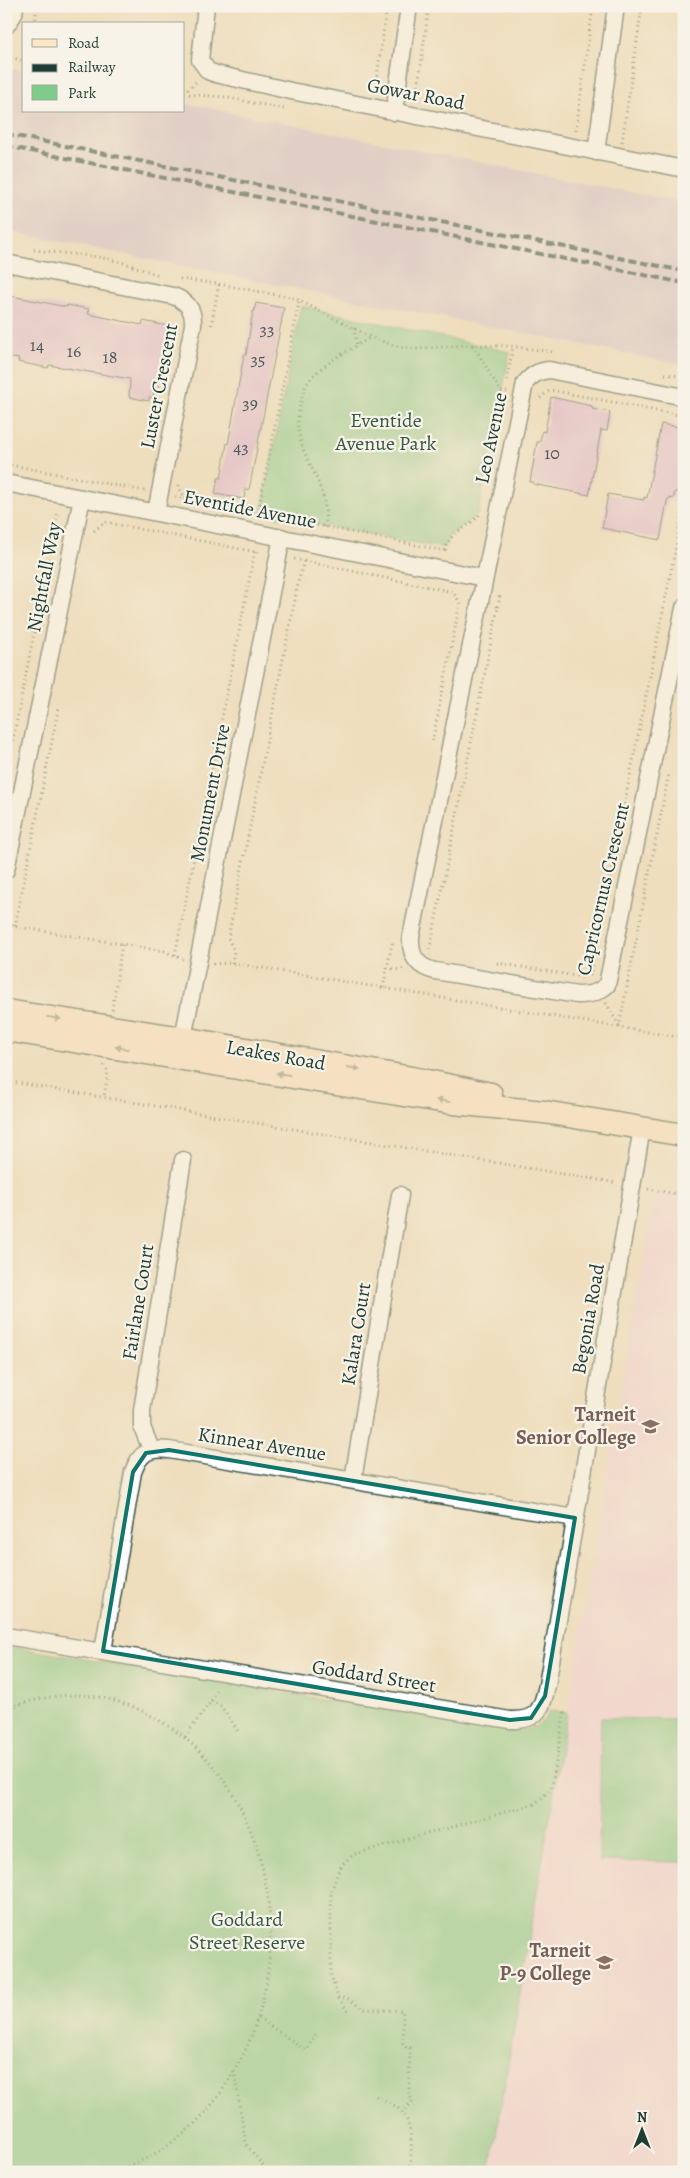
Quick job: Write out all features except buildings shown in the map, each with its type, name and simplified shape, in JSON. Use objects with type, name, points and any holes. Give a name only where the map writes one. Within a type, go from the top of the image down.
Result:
[{"type":"main road","name":"Leakes Road","points":[[6,1011],[453,1103],[544,1112],[684,1135]]},
{"type":"main road","name":"Leakes Road","points":[[6,1030],[181,1048]]},
{"type":"street","points":[[6,26],[14,14],[15,6]]},
{"type":"street","name":"Gowar Road","points":[[206,6],[200,60],[208,71],[291,91],[684,169]]},
{"type":"street","points":[[394,112],[409,6]]},
{"type":"street","points":[[596,152],[616,6]]},
{"type":"street","name":"Luster Crescent","points":[[6,263],[180,298],[188,305],[193,325],[156,512]]},
{"type":"street","name":"Leo Avenue","points":[[484,578],[521,394],[524,383],[531,376],[541,371],[549,370],[684,397]]},
{"type":"street","name":"Eventide Avenue","points":[[6,483],[484,578]]},
{"type":"street","name":"Nightfall Way","points":[[6,870],[82,498]]},
{"type":"street","name":"Monument Drive","points":[[181,1048],[282,538]]},
{"type":"street","name":"Capricornus Crescent","points":[[484,578],[411,937],[411,949],[416,961],[429,970],[577,995],[588,995],[600,991],[607,985],[684,608]]},
{"type":"street","name":"Begonia Road","points":[[575,1518],[642,1128]]},
{"type":"street","name":"Fairlane Court","points":[[151,1449],[142,1426],[142,1410],[183,1160]]},
{"type":"street","name":"Kalara Court","points":[[353,1480],[400,1195]]},
{"type":"street","points":[[103,1652],[133,1472],[140,1457],[151,1449]]},
{"type":"street","name":"Kinnear Avenue","points":[[151,1449],[169,1450],[575,1518]]},
{"type":"street","name":"Goddard Street","points":[[6,1636],[510,1720],[522,1720],[531,1718],[541,1708],[546,1690],[575,1518]]},
{"type":"path","points":[[35,22],[37,6]]},
{"type":"path","points":[[375,91],[387,6]]},
{"type":"path","points":[[414,116],[429,6]]},
{"type":"path","points":[[593,6],[576,130],[631,140]]},
{"type":"path","points":[[619,157],[642,6]]},
{"type":"path","points":[[6,56],[22,60]]},
{"type":"path","points":[[365,89],[426,100]]},
{"type":"path","points":[[185,94],[224,97],[292,110]]},
{"type":"path","points":[[26,248],[98,257],[122,262],[167,277]]},
{"type":"path","points":[[174,279],[219,284],[285,296],[371,337],[396,346],[415,349],[473,345],[513,346],[560,354]]},
{"type":"path","points":[[193,325],[211,329],[219,284]]},
{"type":"path","points":[[175,955],[255,552],[258,513],[298,302]]},
{"type":"path","points":[[354,328],[357,346]]},
{"type":"path","points":[[325,527],[325,500],[321,485],[302,448],[298,434],[299,411],[304,391],[310,380],[328,365],[371,337]]},
{"type":"path","points":[[473,345],[501,392],[540,398]]},
{"type":"path","points":[[503,401],[513,346]]},
{"type":"path","points":[[660,374],[684,377]]},
{"type":"path","points":[[538,407],[540,398],[550,390],[684,416]]},
{"type":"path","points":[[6,464],[186,498],[445,551]]},
{"type":"path","points":[[181,479],[179,488],[186,498]]},
{"type":"path","points":[[495,962],[589,978],[684,506]]},
{"type":"path","points":[[437,588],[440,569],[451,536],[479,516],[481,510]]},
{"type":"path","points":[[6,775],[58,512]]},
{"type":"path","points":[[92,538],[94,529],[105,522],[453,592],[460,603],[431,747]]},
{"type":"path","points":[[232,963],[234,950],[228,938],[298,579],[304,562]]},
{"type":"path","points":[[498,607],[502,588]]},
{"type":"path","points":[[14,926],[59,703]]},
{"type":"path","points":[[619,1028],[670,769]]},
{"type":"path","points":[[6,916],[14,926]]},
{"type":"path","points":[[6,924],[164,950],[197,966],[232,963],[684,1038]]},
{"type":"path","points":[[383,988],[395,929]]},
{"type":"path","points":[[429,951],[439,953]]},
{"type":"path","points":[[6,1081],[684,1195]]},
{"type":"path","points":[[185,1738],[211,1701],[218,1686],[218,1672]]},
{"type":"path","points":[[6,1709],[49,1696],[74,1695],[104,1697],[148,1713],[185,1738],[203,1753],[236,1801],[250,1829],[261,1858],[268,1902],[270,1955],[258,2018],[249,2043],[219,2095],[188,2131],[151,2156],[107,2172]]},
{"type":"path","points":[[211,1701],[222,1706],[240,1734]]},
{"type":"path","points":[[348,2011],[338,1998],[331,1975],[331,1892],[339,1869],[345,1861],[362,1851],[534,1804],[552,1786],[565,1710]]},
{"type":"path","points":[[338,1998],[346,1998],[362,2009],[403,2011],[403,2043],[406,2048],[410,2048],[409,2095],[413,2101],[402,2112]]},
{"type":"path","points":[[258,2018],[306,2050],[316,2034]]},
{"type":"path","points":[[234,2071],[246,2144],[268,2172]]},
{"type":"path","points":[[376,2096],[402,2112],[409,2130],[411,2147],[408,2172]]},
{"type":"path","points":[[6,2165],[26,2172]]},
{"type":"highlighted area","points":[[169,1450],[575,1518],[545,1696],[531,1718],[510,1720],[103,1651],[133,1472],[146,1453]]},
{"type":"shaded area","points":[[6,68],[22,71],[22,112],[185,112],[185,103],[684,203],[684,365],[6,231]]},
{"type":"shaded area","name":"Tarneit P-9 College","points":[[655,1192],[684,1197],[684,2172],[490,2172]]},
{"type":"green space","name":"Eventide Avenue Park","points":[[301,306],[510,352],[478,514],[450,535],[443,548],[261,514]]},
{"type":"green space","name":"Goddard Street Reserve","points":[[6,1646],[506,1730],[526,1730],[532,1728],[542,1722],[550,1711],[567,1713],[490,2172],[6,2172]]},
{"type":"green space","points":[[601,1718],[684,1719],[684,1862],[599,1861]]},
{"type":"railway","points":[[6,134],[684,271]]},
{"type":"railway","points":[[6,146],[684,283]]},
{"type":"place","name":"Tarneit Senior College","points":[[650,1426]]},
{"type":"place","name":"Tarneit P-9 College","points":[[605,1962]]}]
